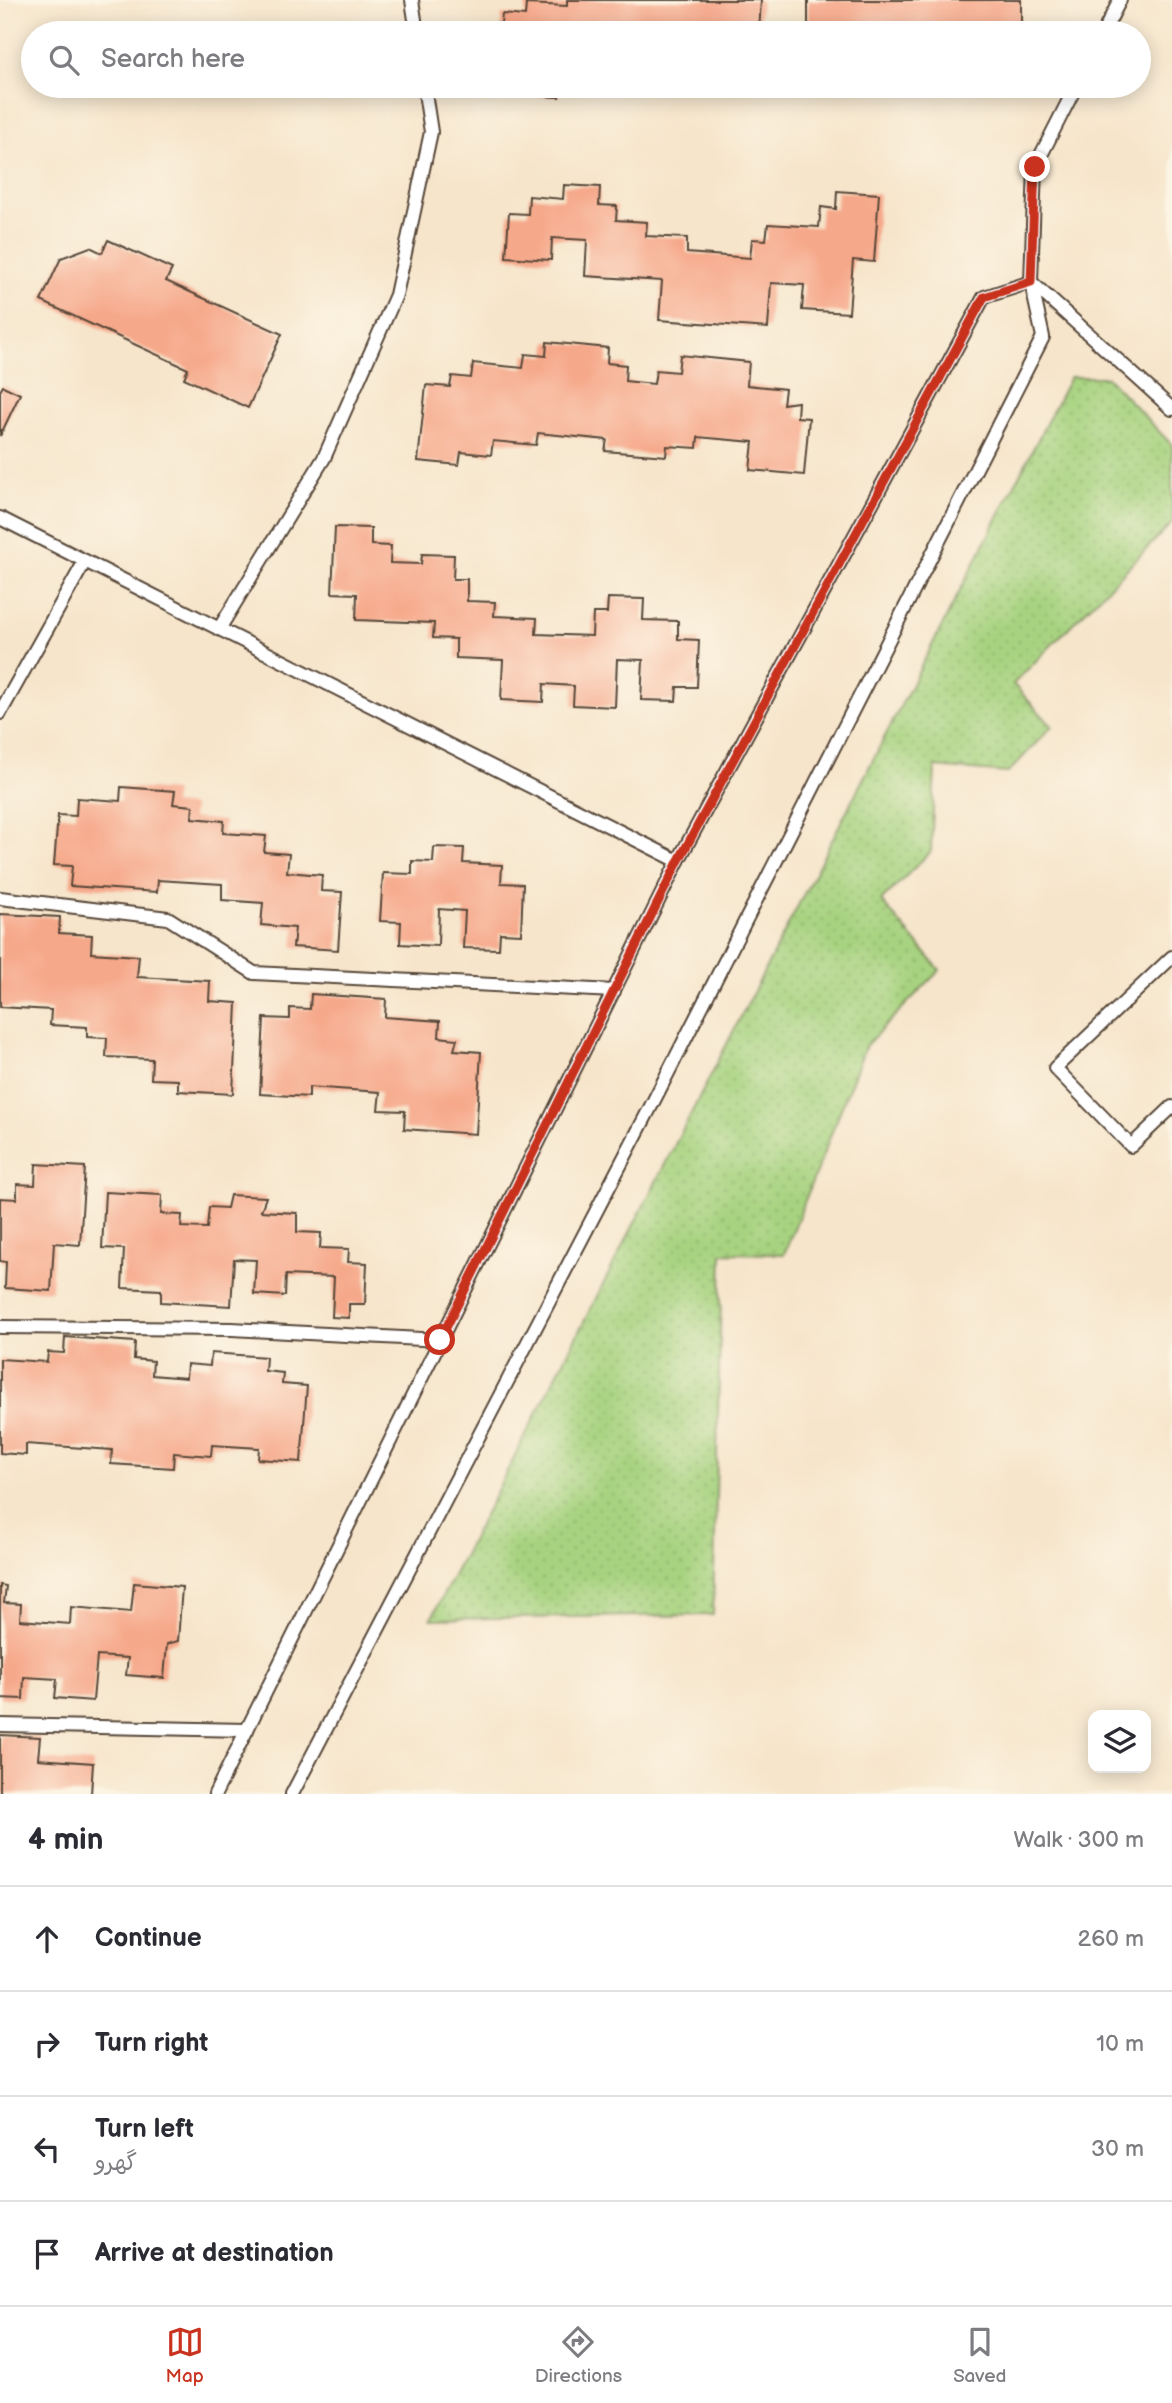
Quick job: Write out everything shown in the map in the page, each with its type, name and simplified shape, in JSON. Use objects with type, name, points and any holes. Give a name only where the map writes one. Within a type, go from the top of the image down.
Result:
[{"type":"lane","points":[[412,0],[415,21]]},
{"type":"lane","points":[[1109,21],[1120,0]]},
{"type":"lane","points":[[219,629],[324,458],[396,295],[431,132],[426,98]]},
{"type":"lane","points":[[292,1794],[648,1112],[1043,337],[1031,282],[1035,167],[1070,98]]},
{"type":"lane","points":[[1031,282],[1172,409]]},
{"type":"lane","points":[[215,1794],[678,862],[984,297],[1031,282]]},
{"type":"lane","points":[[0,518],[678,862]]},
{"type":"lane","points":[[0,713],[85,561]]},
{"type":"lane","points":[[0,898],[168,918],[254,973],[614,991]]},
{"type":"lane","points":[[1172,957],[1055,1068],[1130,1146],[1172,1107]]},
{"type":"lane","points":[[0,1327],[232,1329],[440,1340]]},
{"type":"lane","points":[[0,1725],[247,1730]]},
{"type":"green space","points":[[1070,377],[1107,377],[1172,445],[1172,523],[1013,684],[1052,726],[1008,773],[935,767],[931,851],[881,901],[940,970],[866,1045],[784,1254],[722,1253],[713,1615],[431,1619]]},
{"type":"building","points":[[567,0],[761,0],[760,21],[501,21],[502,14],[525,16],[526,4],[567,6]]},
{"type":"building","points":[[808,0],[1021,0],[1021,21],[808,21]]},
{"type":"building","points":[[564,185],[600,187],[599,205],[617,206],[616,220],[647,222],[646,236],[687,238],[687,253],[750,258],[752,239],[766,240],[768,224],[819,227],[821,207],[836,209],[837,191],[879,194],[874,262],[853,260],[849,313],[802,310],[804,285],[771,283],[768,328],[659,320],[662,281],[585,276],[587,240],[552,238],[551,260],[506,257],[509,213],[528,214],[529,196],[563,199]]},
{"type":"building","points":[[108,240],[172,269],[166,281],[282,334],[248,408],[184,378],[188,369],[41,301],[61,258],[90,247],[102,253]]},
{"type":"building","points":[[547,342],[608,348],[607,363],[626,365],[625,381],[654,384],[656,370],[678,372],[680,355],[749,362],[747,385],[785,389],[783,404],[798,402],[797,417],[809,418],[804,475],[750,470],[753,442],[698,437],[697,448],[667,446],[666,456],[605,451],[607,440],[538,433],[536,445],[493,441],[491,455],[461,452],[459,465],[418,461],[426,385],[450,387],[452,376],[471,378],[473,363],[523,368],[525,354],[546,356]]},
{"type":"building","points":[[3,386],[20,394],[0,436],[0,391]]},
{"type":"building","points":[[335,527],[371,528],[371,545],[391,546],[390,563],[421,564],[422,554],[454,555],[453,579],[467,579],[467,601],[495,602],[494,616],[537,618],[536,634],[592,636],[593,613],[607,613],[608,598],[644,599],[643,620],[678,621],[678,639],[699,640],[697,687],[677,687],[676,701],[641,700],[643,660],[617,659],[615,707],[573,705],[574,686],[544,684],[543,702],[501,700],[503,660],[456,658],[456,639],[433,638],[434,623],[356,620],[357,594],[332,593]]},
{"type":"building","points":[[121,787],[175,791],[173,804],[193,806],[192,818],[224,821],[223,833],[266,836],[264,852],[289,854],[287,872],[322,875],[321,891],[342,892],[338,950],[293,947],[295,928],[261,925],[263,903],[222,900],[222,884],[158,880],[157,892],[70,886],[72,866],[54,865],[58,815],[76,816],[77,798],[120,801]]},
{"type":"building","points":[[434,847],[464,848],[463,863],[502,865],[501,883],[523,884],[521,934],[500,933],[499,949],[463,948],[465,911],[439,909],[438,946],[400,944],[401,922],[380,921],[383,873],[412,874],[412,861],[433,862]]},
{"type":"building","points":[[0,914],[60,917],[59,933],[92,935],[91,953],[139,956],[137,977],[210,981],[209,1001],[237,1003],[233,1094],[178,1091],[178,1080],[151,1079],[152,1059],[106,1057],[107,1038],[87,1037],[87,1027],[50,1025],[51,1010],[0,1007]]},
{"type":"building","points":[[311,994],[386,999],[385,1017],[440,1021],[439,1037],[457,1039],[454,1050],[481,1052],[476,1134],[404,1129],[405,1111],[378,1110],[380,1092],[309,1087],[309,1097],[260,1094],[264,1018],[290,1019],[290,1008],[310,1009]]},
{"type":"building","points":[[36,1164],[85,1167],[80,1245],[54,1243],[51,1291],[5,1288],[6,1262],[0,1261],[0,1198],[17,1199],[17,1184],[35,1185]]},
{"type":"building","points":[[105,1192],[162,1195],[161,1214],[182,1215],[181,1227],[207,1228],[209,1207],[227,1208],[230,1195],[266,1197],[261,1211],[297,1213],[297,1232],[321,1233],[320,1248],[349,1249],[348,1262],[367,1263],[365,1304],[349,1304],[349,1318],[332,1317],[334,1277],[286,1275],[285,1296],[254,1294],[256,1260],[234,1259],[231,1306],[161,1302],[161,1290],[122,1288],[124,1249],[102,1248]]},
{"type":"building","points":[[65,1337],[135,1342],[134,1359],[153,1361],[152,1375],[186,1378],[187,1364],[210,1366],[211,1353],[266,1357],[265,1371],[283,1373],[282,1384],[307,1386],[301,1462],[258,1459],[259,1448],[212,1445],[211,1456],[174,1453],[173,1468],[111,1464],[112,1450],[26,1444],[26,1455],[0,1453],[0,1359],[47,1362],[48,1352],[64,1353]]},
{"type":"building","points":[[134,1583],[182,1587],[178,1641],[167,1644],[164,1678],[126,1675],[128,1658],[97,1656],[93,1701],[55,1698],[57,1679],[24,1677],[23,1699],[0,1698],[0,1585],[6,1586],[4,1603],[21,1604],[20,1620],[70,1624],[71,1607],[131,1612]]},
{"type":"building","points":[[0,1735],[40,1737],[38,1759],[93,1763],[91,1794],[0,1794]]},
{"type":"route","points":[[440,1340],[678,862],[984,297],[1031,282],[1035,167]]}]
